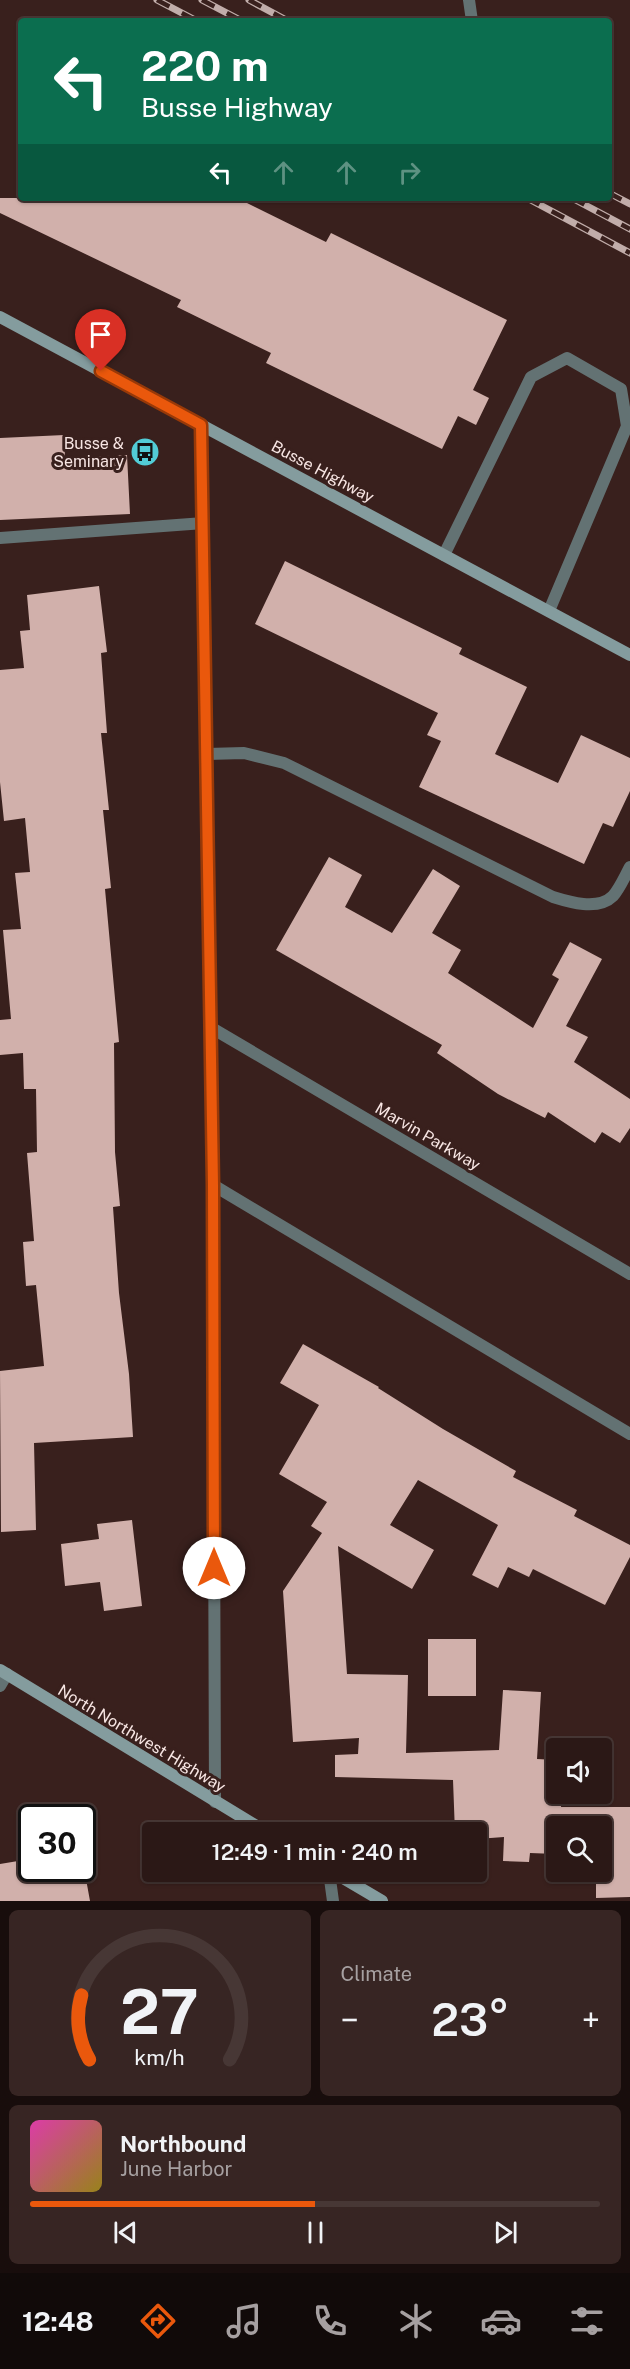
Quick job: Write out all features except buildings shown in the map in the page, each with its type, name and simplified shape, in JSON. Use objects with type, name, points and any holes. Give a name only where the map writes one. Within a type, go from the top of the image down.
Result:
[{"type":"main road","name":"Busse Highway","points":[[0,317],[630,655]]},
{"type":"main road","name":"North Northwest Highway","points":[[4,1672],[249,1822]]},
{"type":"main road","points":[[349,1882],[382,1901]]},
{"type":"street","points":[[469,0],[472,18]]},
{"type":"street","points":[[444,555],[531,377],[567,358],[621,388],[627,426],[549,611]]},
{"type":"street","points":[[201,425],[213,1185],[215,1802]]},
{"type":"street","points":[[0,538],[204,523]]},
{"type":"street","points":[[207,754],[244,753],[284,763],[553,897],[573,903],[594,903],[612,896],[630,867]]},
{"type":"street","name":"Marvin Parkway","points":[[210,1027],[630,1274]]},
{"type":"street","points":[[213,1185],[630,1434]]},
{"type":"street","points":[[0,1686],[4,1672]]},
{"type":"street","points":[[332,1882],[333,1901]]},
{"type":"railway","points":[[157,0],[191,18]]},
{"type":"railway","points":[[202,0],[236,18]]},
{"type":"railway","points":[[249,0],[282,18]]},
{"type":"railway","points":[[612,195],[630,204]]},
{"type":"railway","points":[[533,201],[630,253]]},
{"type":"railway","points":[[578,201],[630,229]]},
{"type":"place","name":"Busse & Seminary","points":[[145,452]]},
{"type":"route","points":[[101,371],[201,425],[213,1185],[214,1568]]}]
